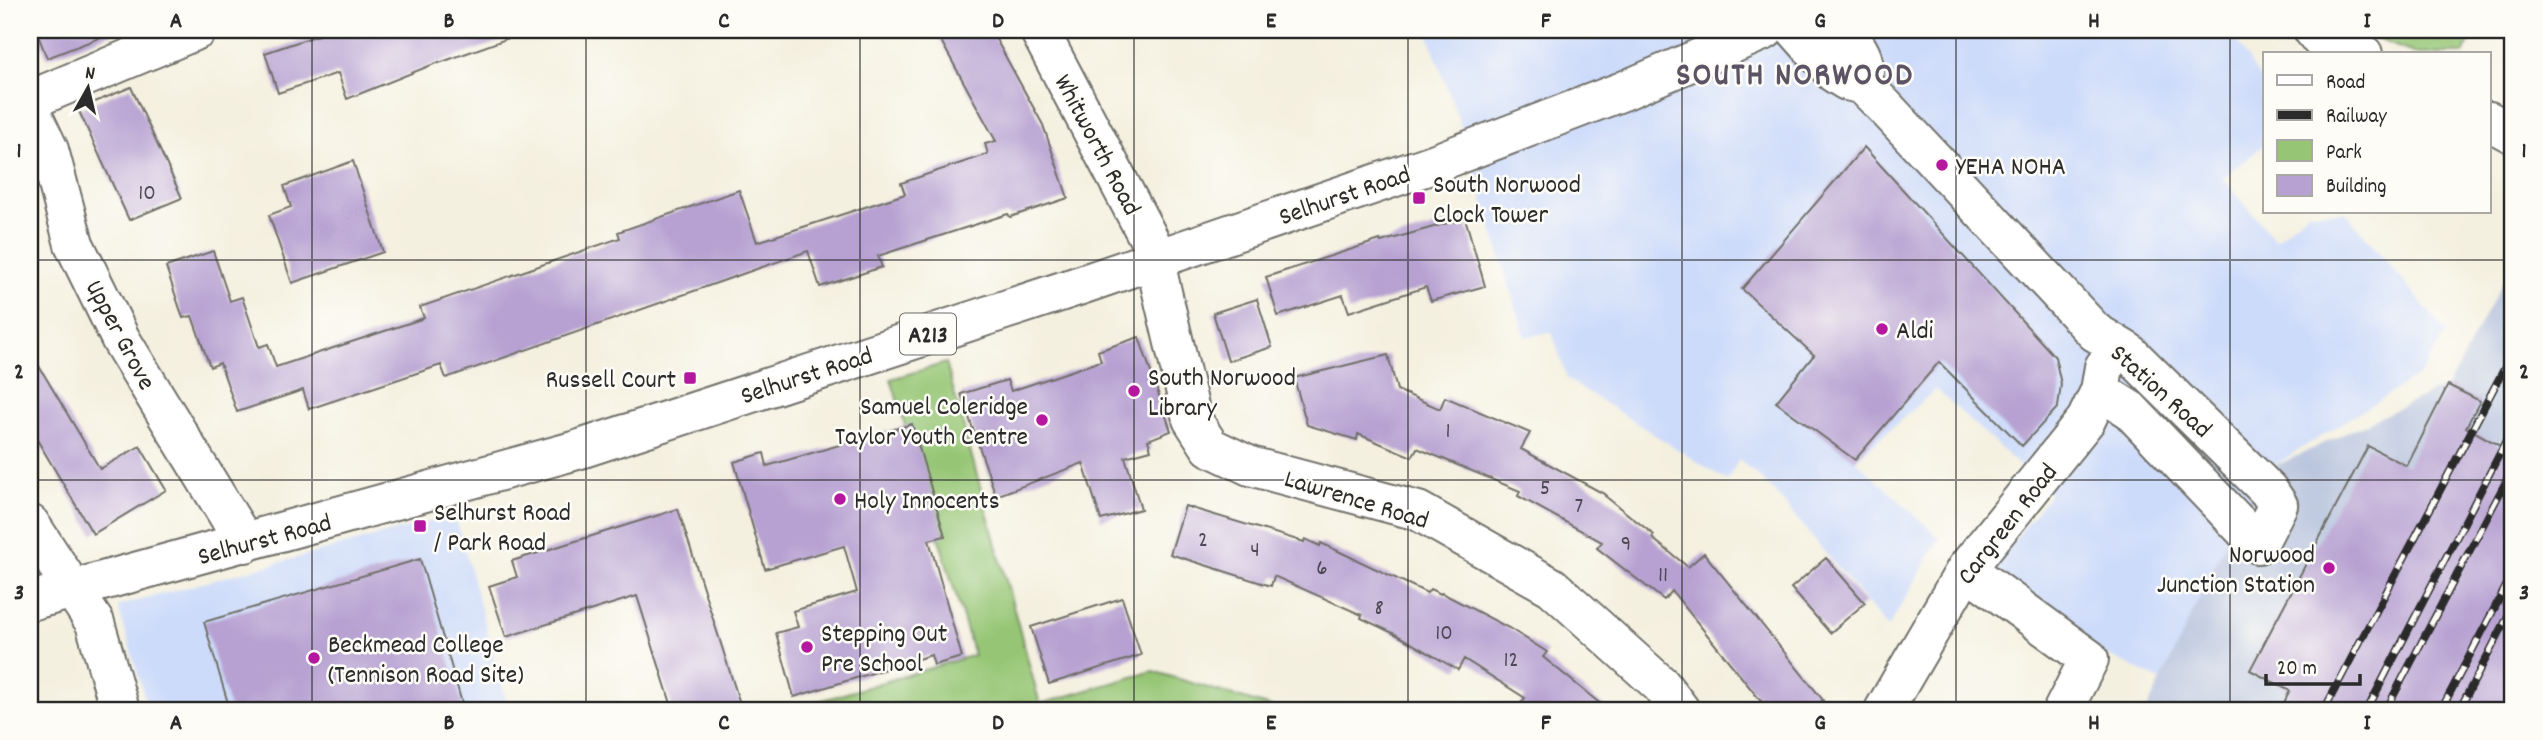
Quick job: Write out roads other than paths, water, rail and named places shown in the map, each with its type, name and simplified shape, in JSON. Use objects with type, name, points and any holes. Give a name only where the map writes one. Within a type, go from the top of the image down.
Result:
[{"type":"street","points":[[30,100],[197,30]]},
{"type":"street","name":"Whitworth Road","points":[[1039,30],[1150,240],[1154,260]]},
{"type":"street","name":"Selhurst Road","points":[[30,601],[577,450],[1154,260],[1433,164],[1623,91],[1765,30]]},
{"type":"street","name":"Station Road","points":[[1796,30],[1834,73],[1847,81],[1863,85],[2095,332],[2128,352],[2267,490],[2278,505],[2258,544],[2130,410],[2100,391]]},
{"type":"street","points":[[1845,30],[1862,56],[1866,68],[1863,85]]},
{"type":"street","points":[[2313,30],[2321,40],[2357,52]]},
{"type":"street","name":"Upper Grove","points":[[30,110],[49,150],[75,244],[121,340],[245,543]]},
{"type":"street","points":[[2490,122],[2513,134]]},
{"type":"street","name":"Lawrence Road","points":[[1154,260],[1192,419],[1210,447],[1250,466],[1418,511],[1552,587],[1661,685],[1680,710]]},
{"type":"street","name":"Cargreen Road","points":[[1884,710],[1966,569],[2087,420],[2100,391],[2104,364],[2095,332]]},
{"type":"street","points":[[30,524],[95,623],[120,710]]},
{"type":"street","points":[[1966,569],[2089,659],[2063,710]]},
{"type":"railway","points":[[2324,710],[2513,352]]},
{"type":"railway","points":[[2367,710],[2513,428]]},
{"type":"railway","points":[[2386,710],[2513,468]]},
{"type":"railway","points":[[2441,710],[2513,573]]},
{"type":"railway","points":[[2459,710],[2513,607]]},
{"type":"place","name":"YEHA NOHA","points":[[1942,165]]},
{"type":"place","name":"South Norwood Clock Tower","points":[[1419,198]]},
{"type":"place","name":"Aldi","points":[[1882,329]]},
{"type":"place","name":"Russell Court","points":[[690,378]]},
{"type":"place","name":"South Norwood Library","points":[[1134,391]]},
{"type":"place","name":"Samuel Coleridge Taylor Youth Centre","points":[[1042,420]]},
{"type":"place","name":"Holy Innocents","points":[[840,499]]},
{"type":"place","name":"Selhurst Road / Park Road","points":[[420,526]]},
{"type":"place","name":"Norwood Junction Station","points":[[2329,568]]},
{"type":"place","name":"Stepping Out Pre School","points":[[807,647]]},
{"type":"place","name":"Beckmead College (Tennison Road Site)","points":[[314,658]]},
{"type":"district","name":"SOUTH NORWOOD","points":[[1795,72]]}]
